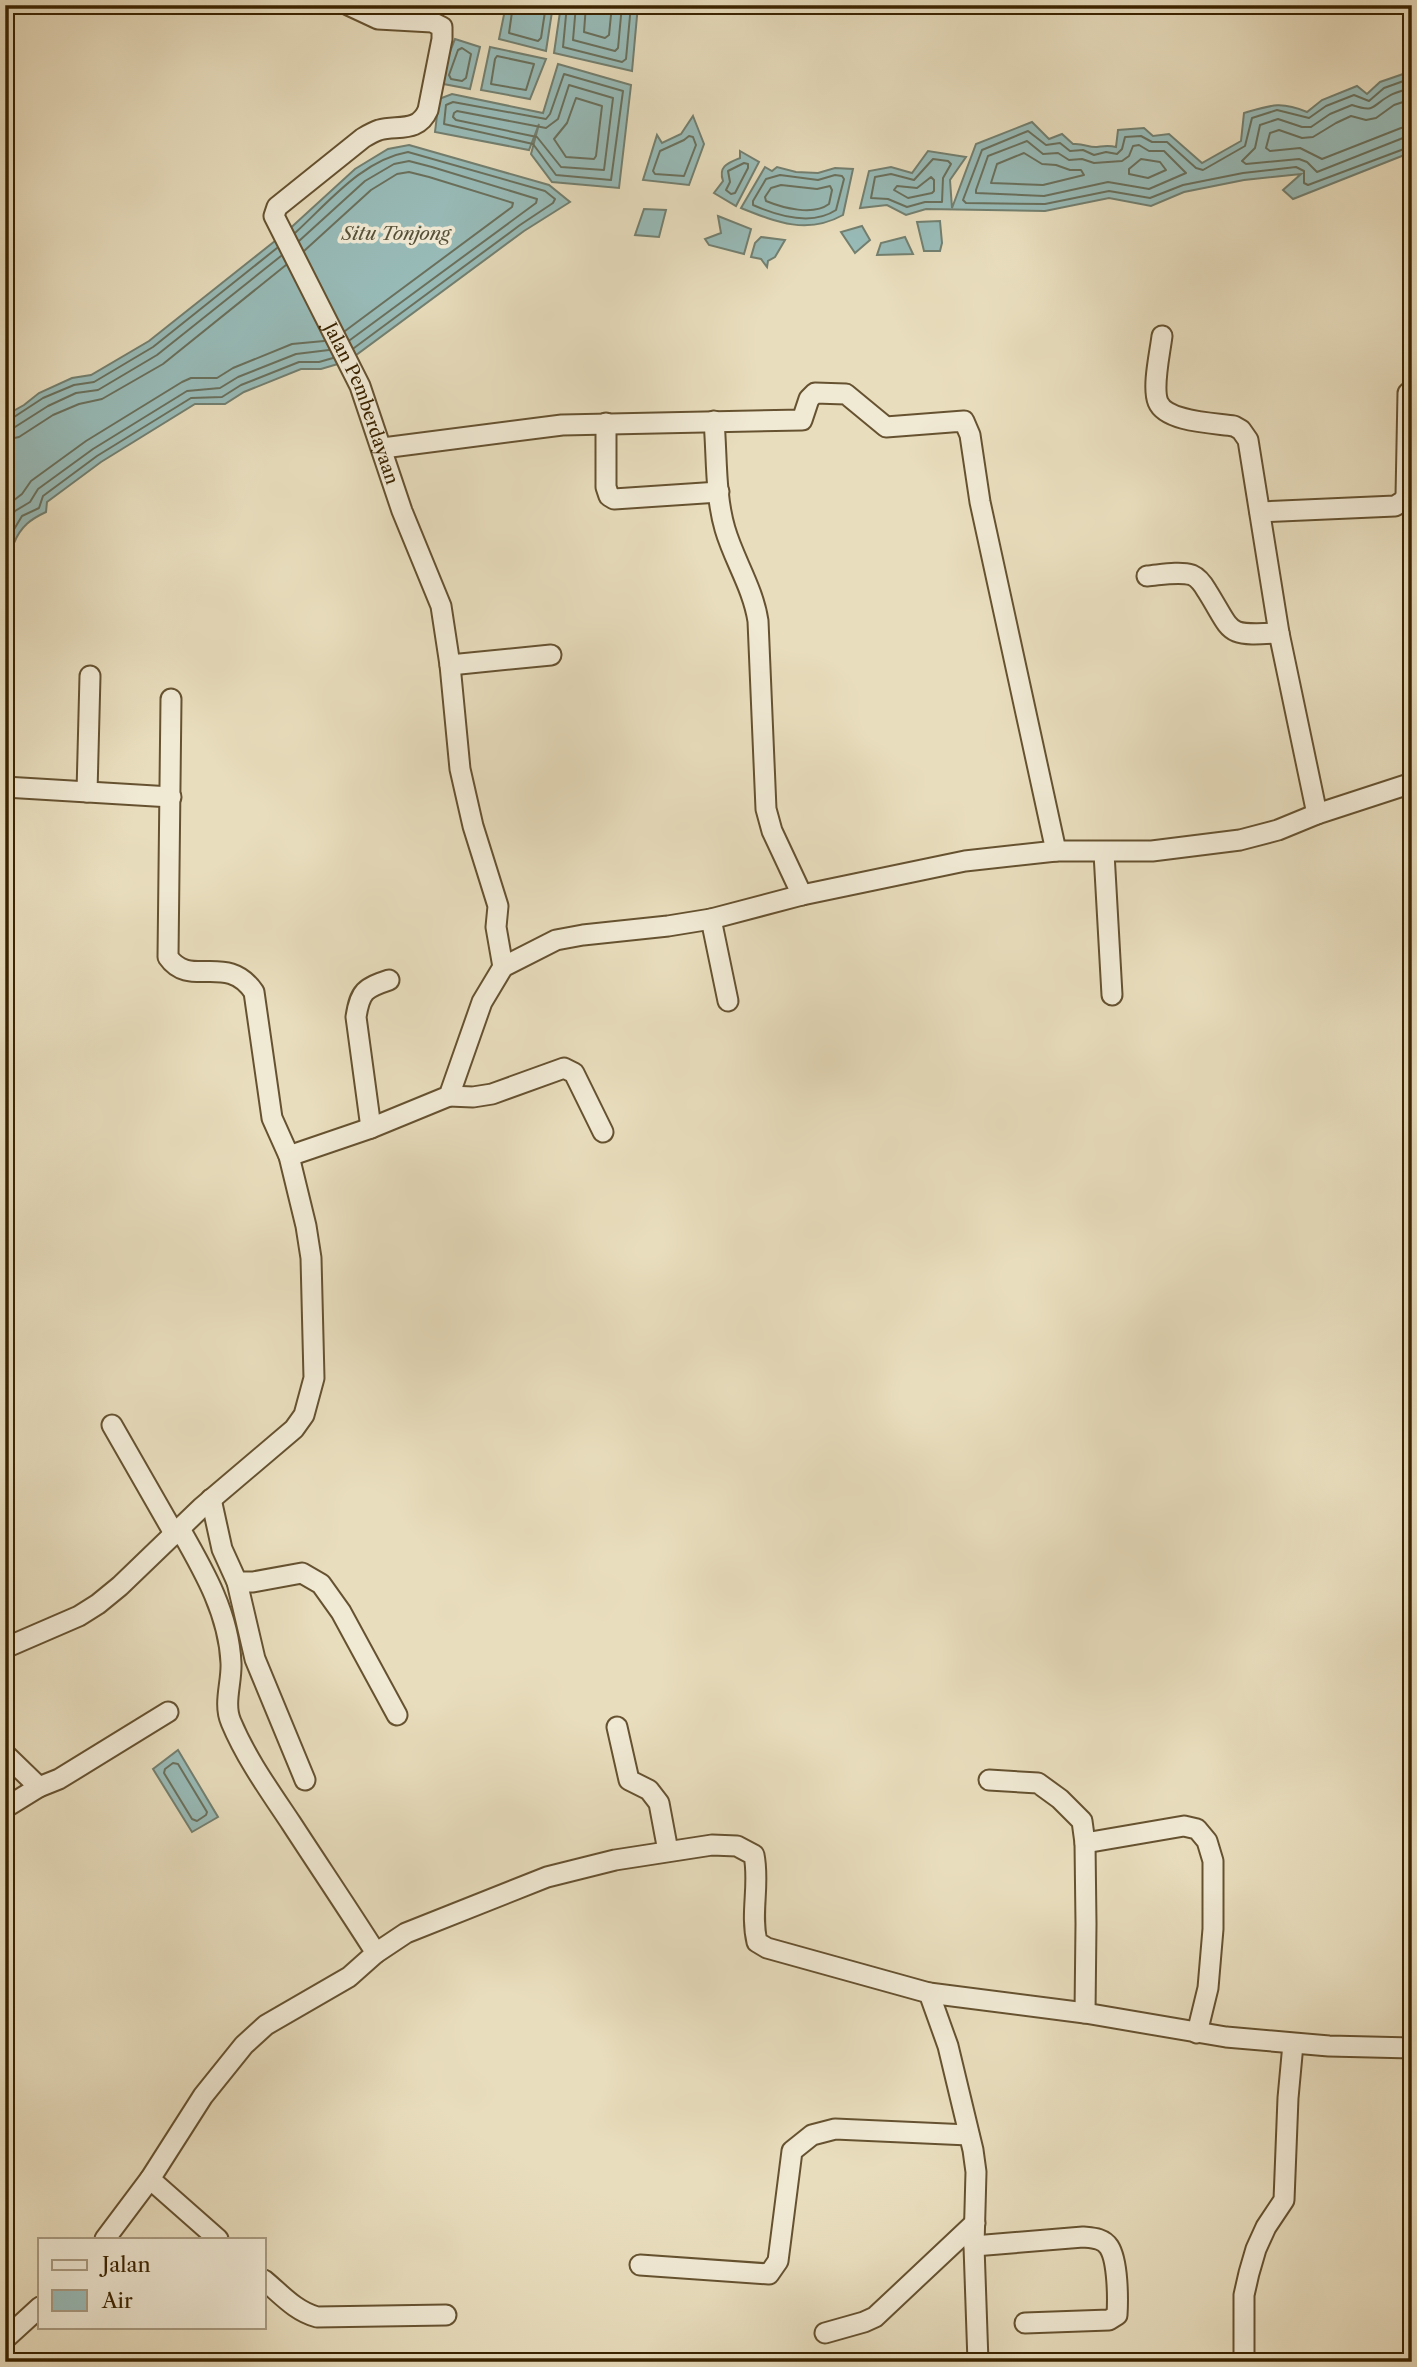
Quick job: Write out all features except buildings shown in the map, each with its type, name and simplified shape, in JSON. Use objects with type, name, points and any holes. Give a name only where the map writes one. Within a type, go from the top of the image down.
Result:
[{"type":"street","name":"Jalan Pemberdayaan","points":[[348,5],[378,19],[432,22],[442,27],[428,110],[425,117],[413,126],[380,130],[363,138],[277,207],[274,216],[351,364],[383,448],[402,511],[441,606],[450,664],[460,769],[473,826],[498,906],[496,927],[503,967]]},
{"type":"street","points":[[1162,336],[1156,391],[1158,402],[1164,411],[1174,417],[1234,426],[1241,430],[1251,449],[1279,633],[1317,814]]},
{"type":"street","points":[[383,448],[521,429],[606,423],[802,419],[809,399],[816,393],[840,392],[852,397],[886,427],[964,421],[970,435],[980,502],[1056,851]]},
{"type":"street","points":[[1260,512],[1395,506],[1403,501],[1406,496],[1408,393]]},
{"type":"street","points":[[715,421],[719,492],[725,529],[756,607],[766,809],[772,831],[802,895]]},
{"type":"street","points":[[606,423],[608,496],[614,499],[719,492]]},
{"type":"street","points":[[1147,576],[1193,575],[1201,581],[1226,625],[1236,632],[1247,635],[1279,633]]},
{"type":"street","points":[[450,664],[551,655]]},
{"type":"street","points":[[87,792],[90,676]]},
{"type":"street","points":[[5,1648],[89,1610],[120,1586],[211,1499],[294,1429],[304,1415],[314,1378],[312,1258],[289,1156],[270,1107],[254,992],[248,983],[237,975],[225,971],[184,971],[175,967],[168,957],[171,699]]},
{"type":"street","points":[[449,1097],[482,1002],[503,967],[556,940],[583,934],[711,919],[802,895],[965,861],[1056,851],[1152,851],[1240,840],[1278,830],[1317,814],[1412,783]]},
{"type":"street","points":[[5,787],[171,797]]},
{"type":"street","points":[[1104,853],[1112,995]]},
{"type":"street","points":[[711,919],[728,1001]]},
{"type":"street","points":[[371,1128],[357,1008],[365,989],[389,980]]},
{"type":"street","points":[[289,1156],[449,1097],[492,1094],[564,1069],[574,1073],[603,1132]]},
{"type":"street","points":[[113,1424],[177,1532],[207,1576],[220,1608],[229,1643],[231,1665],[228,1709],[230,1721],[251,1763],[376,1953]]},
{"type":"street","points":[[211,1499],[222,1549],[237,1582],[255,1659],[305,1780]]},
{"type":"street","points":[[237,1582],[253,1582],[302,1573],[321,1584],[341,1612],[397,1715]]},
{"type":"street","points":[[5,1808],[39,1787],[59,1779],[168,1712]]},
{"type":"street","points":[[617,1727],[629,1780],[649,1790],[659,1802],[668,1850]]},
{"type":"street","points":[[5,1754],[39,1787]]},
{"type":"street","points":[[989,1780],[1038,1783],[1048,1788],[1082,1821],[1085,1843],[1085,2013]]},
{"type":"street","points":[[1085,1843],[1184,1826],[1197,1829],[1206,1841],[1213,1861],[1213,1930],[1209,1988],[1197,2033]]},
{"type":"street","points":[[106,2238],[150,2179],[208,2088],[244,2045],[266,2025],[349,1977],[376,1953],[406,1933],[426,1924],[547,1877],[668,1850],[712,1845],[737,1846],[754,1855],[757,1871],[754,1929],[757,1942],[767,1948],[929,1993],[1085,2013],[1197,2033],[1293,2044],[1412,2048]]},
{"type":"street","points":[[929,1993],[948,2046],[976,2172],[974,2246],[978,2362]]},
{"type":"street","points":[[1244,2362],[1244,2295],[1249,2273],[1266,2227],[1284,2200],[1293,2044]]},
{"type":"street","points":[[640,2265],[769,2274],[778,2261],[792,2151],[812,2135],[835,2129],[969,2136]]},
{"type":"street","points":[[150,2179],[217,2238]]},
{"type":"street","points":[[825,2333],[875,2317],[975,2223]]},
{"type":"street","points":[[974,2246],[1083,2237],[1097,2238],[1108,2245],[1113,2258],[1117,2315],[1109,2320],[1025,2323]]},
{"type":"street","points":[[266,2282],[305,2314],[317,2317],[446,2315]]},
{"type":"street","points":[[5,2339],[38,2309]]},
{"type":"water","points":[[506,5],[553,5],[546,51],[499,39]]},
{"type":"water","points":[[561,5],[638,5],[632,71],[554,53]]},
{"type":"water","points":[[455,39],[480,47],[470,89],[438,83]]},
{"type":"water","points":[[490,47],[546,59],[530,99],[481,90]]},
{"type":"water","points":[[558,64],[631,85],[619,188],[552,182],[531,154],[539,124],[529,150],[435,132],[439,99],[452,94],[543,113]]},
{"type":"water","points":[[1412,71],[1412,152],[1293,199],[1283,190],[1301,174],[1244,180],[1184,192],[1151,206],[1109,198],[1045,211],[926,209],[906,215],[887,205],[860,208],[869,171],[891,167],[912,173],[928,151],[966,157],[950,180],[952,208],[976,144],[1032,122],[1049,139],[1062,134],[1073,144],[1094,147],[1116,147],[1118,130],[1144,128],[1153,136],[1169,134],[1202,163],[1241,141],[1244,113],[1276,105],[1290,106],[1307,112],[1322,100],[1357,86],[1367,94],[1380,82]]},
{"type":"water","points":[[693,116],[704,144],[689,185],[643,180],[657,135],[662,143],[681,134]]},
{"type":"water","name":"Situ Tonjong","points":[[409,145],[549,185],[570,202],[524,231],[348,361],[321,369],[301,369],[244,392],[225,404],[195,404],[101,462],[47,502],[46,512],[31,520],[20,532],[5,563],[6,415],[39,393],[72,378],[91,375],[149,341],[285,233],[355,169],[388,149]]},
{"type":"water","points":[[740,151],[759,162],[736,206],[714,193],[723,181],[723,168],[740,158]]},
{"type":"water","points":[[765,167],[772,171],[777,167],[796,172],[818,173],[835,168],[853,169],[843,215],[830,221],[804,225],[779,222],[741,208]]},
{"type":"water","points":[[644,209],[666,210],[659,237],[635,235]]},
{"type":"water","points":[[718,216],[751,229],[744,254],[709,245],[705,239],[721,233]]},
{"type":"water","points":[[940,221],[940,251],[924,251],[917,222]]},
{"type":"water","points":[[862,226],[870,240],[855,253],[841,232]]},
{"type":"water","points":[[761,237],[785,240],[775,257],[768,261],[767,267],[761,259],[751,257],[755,243]]},
{"type":"water","points":[[905,237],[913,254],[877,255],[881,243]]},
{"type":"water","points":[[5,1138],[11,1167],[13,1211],[5,1255]]},
{"type":"water","points":[[178,1750],[218,1817],[192,1832],[153,1769]]}]
